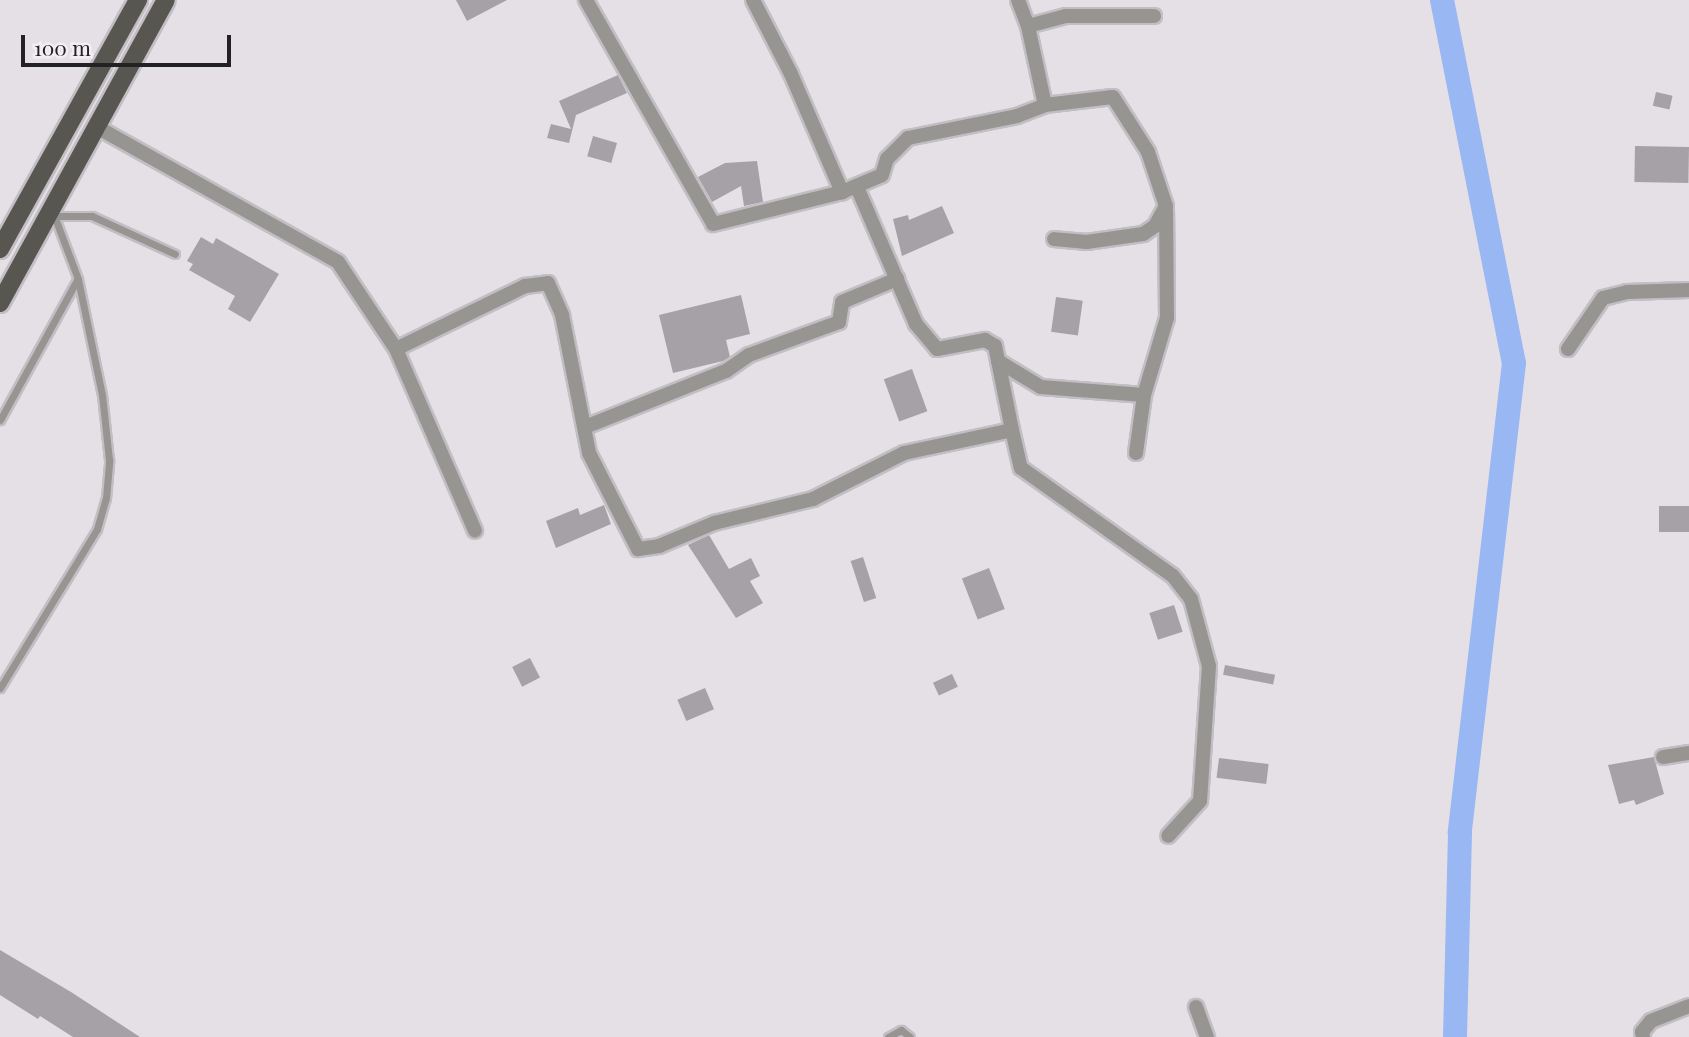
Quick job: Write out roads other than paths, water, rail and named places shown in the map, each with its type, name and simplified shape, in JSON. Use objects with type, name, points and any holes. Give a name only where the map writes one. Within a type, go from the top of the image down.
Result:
[{"type":"main road","points":[[0,248],[138,0]]},
{"type":"main road","points":[[0,303],[53,211],[95,126],[166,0]]},
{"type":"street","points":[[586,0],[713,224],[857,187],[882,175],[887,159],[908,138],[1017,116],[1045,105],[1113,97],[1148,152],[1166,206],[1167,318],[1144,395],[1136,453]]},
{"type":"street","points":[[753,0],[791,74],[842,192]]},
{"type":"street","points":[[1018,0],[1028,26],[1045,105]]},
{"type":"street","points":[[1028,26],[1066,16],[1154,16]]},
{"type":"street","points":[[95,126],[338,262],[396,349],[475,531]]},
{"type":"street","points":[[857,187],[916,324],[937,349],[985,340],[995,346],[1021,468],[1173,576],[1191,599],[1209,666],[1200,801],[1168,836]]},
{"type":"street","points":[[1054,239],[1087,242],[1143,234],[1155,226],[1166,206]]},
{"type":"street","points":[[585,426],[726,371],[750,355],[839,322],[842,302],[897,279]]},
{"type":"street","points":[[396,349],[513,291],[548,283],[562,315],[589,453],[638,549],[659,545],[714,523],[813,499],[904,453],[1012,430]]},
{"type":"street","points":[[1568,349],[1603,298],[1627,292],[1689,290]]},
{"type":"street","points":[[999,361],[1041,387],[1144,395]]},
{"type":"street","points":[[1663,757],[1689,753]]},
{"type":"street","points":[[1643,1037],[1642,1032],[1651,1021],[1689,1006]]},
{"type":"street","points":[[1196,1007],[1207,1037]]},
{"type":"lane","points":[[0,688],[97,529],[106,498],[109,460],[102,395],[78,279],[53,211],[92,216],[175,254]]},
{"type":"lane","points":[[0,420],[78,279]]},
{"type":"lane","points":[[888,1037],[901,1030],[910,1037]]},
{"type":"waterway","points":[[1442,0],[1514,363],[1460,833],[1455,1037]]}]
